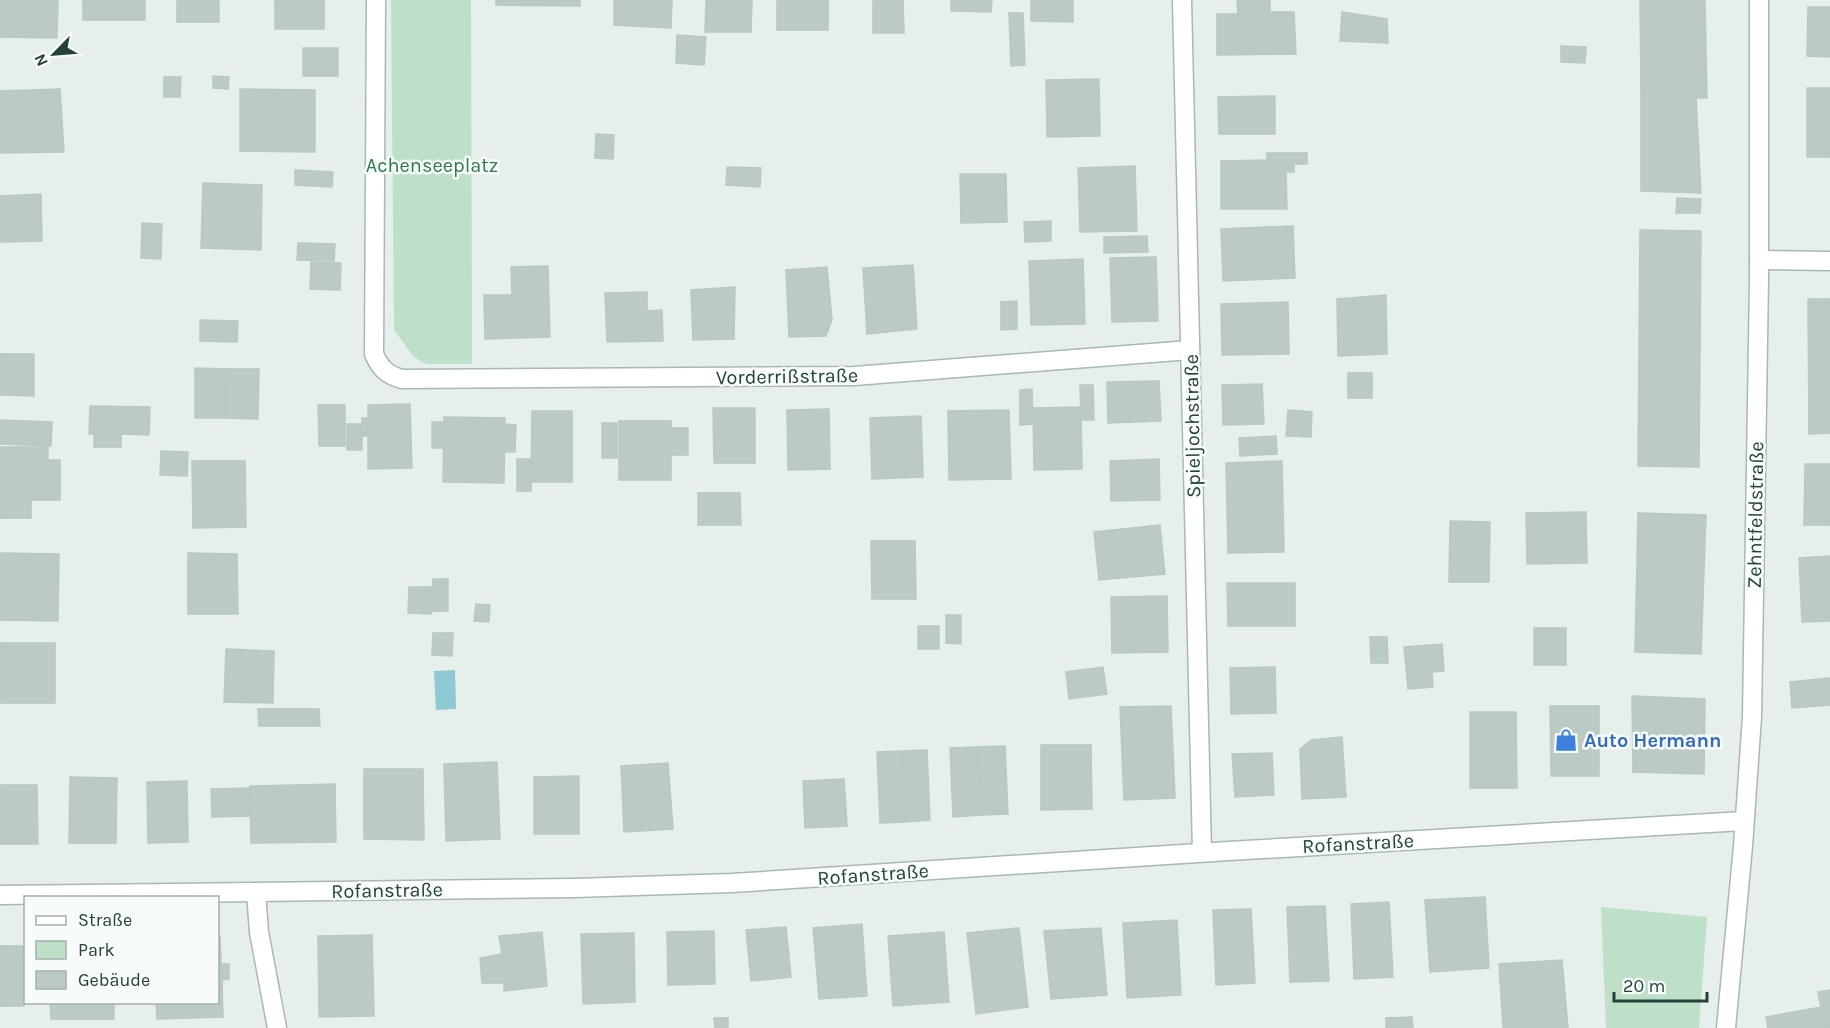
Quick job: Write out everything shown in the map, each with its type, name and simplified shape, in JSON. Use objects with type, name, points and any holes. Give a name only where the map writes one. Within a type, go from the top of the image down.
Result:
[{"type":"street","name":"Vorderrißstraße","points":[[376,0],[374,354],[385,372],[392,376],[402,379],[854,376],[1190,350]]},
{"type":"street","name":"Spieljochstraße","points":[[1182,0],[1202,852]]},
{"type":"street","name":"Zehntfeldstraße","points":[[1726,1028],[1752,717],[1759,260],[1759,0]]},
{"type":"street","points":[[1759,260],[1830,261]]},
{"type":"street","name":"Rofanstraße","points":[[0,895],[574,888],[732,883],[1202,852],[1744,821]]},
{"type":"street","points":[[255,892],[259,932],[277,1028]]},
{"type":"green space","name":"Achenseeplatz","points":[[391,0],[471,0],[472,364],[426,364],[414,357],[394,330]]},
{"type":"green space","points":[[1601,907],[1707,917],[1699,1028],[1606,1028]]},
{"type":"water","points":[[455,670],[456,709],[436,710],[434,671]]},
{"type":"building","points":[[0,0],[58,0],[57,38],[0,37]]},
{"type":"building","points":[[83,0],[145,0],[145,20],[83,20]]},
{"type":"building","points":[[177,0],[219,0],[219,22],[177,22]]},
{"type":"building","points":[[275,0],[324,0],[324,29],[275,29]]},
{"type":"building","points":[[496,0],[580,0],[580,6],[496,5]]},
{"type":"building","points":[[614,0],[672,0],[671,28],[614,25]]},
{"type":"building","points":[[706,0],[752,0],[751,32],[705,32]]},
{"type":"building","points":[[777,0],[828,0],[828,30],[777,30]]},
{"type":"building","points":[[873,0],[903,0],[904,33],[873,33]]},
{"type":"building","points":[[951,0],[992,0],[991,12],[951,11]]},
{"type":"building","points":[[1031,0],[1073,0],[1073,22],[1031,21]]},
{"type":"building","points":[[1237,0],[1270,0],[1270,12],[1294,12],[1296,54],[1217,55],[1217,14],[1238,14]]},
{"type":"building","points":[[1640,0],[1705,0],[1707,98],[1641,89]]},
{"type":"building","points":[[1808,7],[1830,7],[1830,57],[1807,56]]},
{"type":"building","points":[[1342,12],[1387,19],[1388,43],[1340,41]]},
{"type":"building","points":[[1009,13],[1023,13],[1025,65],[1011,66]]},
{"type":"building","points":[[677,35],[706,37],[704,65],[676,63]]},
{"type":"building","points":[[1561,46],[1586,47],[1585,63],[1561,62]]},
{"type":"building","points":[[303,48],[338,48],[338,76],[303,76]]},
{"type":"building","points":[[213,76],[229,77],[228,89],[213,88]]},
{"type":"building","points":[[164,77],[181,77],[180,97],[164,97]]},
{"type":"building","points":[[1099,79],[1100,136],[1047,137],[1046,80]]},
{"type":"building","points":[[1807,88],[1830,88],[1830,157],[1807,157]]},
{"type":"building","points":[[60,89],[64,152],[0,153],[0,91]]},
{"type":"building","points":[[240,89],[315,90],[315,152],[240,151]]},
{"type":"building","points":[[1641,89],[1696,98],[1701,193],[1641,191]]},
{"type":"building","points":[[1275,96],[1275,134],[1219,134],[1218,97]]},
{"type":"building","points":[[596,134],[614,135],[613,159],[595,158]]},
{"type":"building","points":[[1267,153],[1307,153],[1307,164],[1294,164],[1294,172],[1286,172],[1287,209],[1221,209],[1221,161],[1267,160]]},
{"type":"building","points":[[1135,166],[1137,231],[1080,232],[1078,168]]},
{"type":"building","points":[[727,167],[761,168],[760,187],[726,185]]},
{"type":"building","points":[[295,170],[333,172],[332,187],[295,185]]},
{"type":"building","points":[[960,174],[1006,174],[1007,222],[961,223]]},
{"type":"building","points":[[203,183],[262,185],[261,250],[201,248]]},
{"type":"building","points":[[41,194],[42,241],[1,242],[0,196]]},
{"type":"building","points":[[1677,198],[1701,199],[1700,213],[1676,213]]},
{"type":"building","points":[[1051,221],[1051,241],[1025,242],[1024,222]]},
{"type":"building","points":[[142,223],[162,224],[161,259],[141,258]]},
{"type":"building","points":[[1293,226],[1295,278],[1223,281],[1221,229]]},
{"type":"building","points":[[1640,230],[1701,231],[1699,467],[1638,466]]},
{"type":"building","points":[[1147,236],[1148,252],[1104,253],[1104,237]]},
{"type":"building","points":[[298,243],[335,244],[334,261],[297,260]]},
{"type":"building","points":[[1156,257],[1158,321],[1112,322],[1110,258]]},
{"type":"building","points":[[1083,259],[1085,324],[1031,325],[1029,261]]},
{"type":"building","points":[[311,262],[341,263],[340,290],[310,289]]},
{"type":"building","points":[[913,265],[917,329],[867,334],[863,268]]},
{"type":"building","points":[[548,266],[550,337],[485,339],[484,295],[512,295],[511,267]]},
{"type":"building","points":[[827,267],[832,320],[826,336],[789,337],[786,270]]},
{"type":"building","points":[[735,287],[734,339],[693,340],[691,290]]},
{"type":"building","points":[[647,292],[647,311],[662,310],[663,341],[607,342],[605,293]]},
{"type":"building","points":[[1386,295],[1387,354],[1338,356],[1337,299]]},
{"type":"building","points":[[1808,299],[1830,299],[1830,433],[1809,434]]},
{"type":"building","points":[[1017,301],[1017,329],[1001,330],[1001,302]]},
{"type":"building","points":[[1288,302],[1289,354],[1222,355],[1221,304]]},
{"type":"building","points":[[200,320],[238,321],[237,342],[200,341]]},
{"type":"building","points":[[0,354],[34,354],[34,396],[0,395]]},
{"type":"building","points":[[195,368],[227,369],[226,418],[195,418]]},
{"type":"building","points":[[227,369],[259,369],[258,419],[226,418]]},
{"type":"building","points":[[1348,373],[1372,373],[1372,398],[1348,398]]},
{"type":"building","points":[[1159,381],[1161,421],[1108,423],[1107,382]]},
{"type":"building","points":[[1262,384],[1264,424],[1223,425],[1222,385]]},
{"type":"building","points":[[1080,385],[1093,385],[1094,420],[1081,420]]},
{"type":"building","points":[[1032,389],[1033,424],[1020,425],[1020,390]]},
{"type":"building","points":[[410,404],[412,468],[368,469],[368,405]]},
{"type":"building","points":[[318,405],[345,405],[345,446],[319,446]]},
{"type":"building","points":[[90,406],[150,407],[149,435],[121,434],[121,447],[94,447],[94,434],[89,434]]},
{"type":"building","points":[[1081,407],[1082,469],[1034,470],[1033,408]]},
{"type":"building","points":[[713,408],[755,408],[755,463],[714,463]]},
{"type":"building","points":[[829,409],[830,469],[788,470],[787,410]]},
{"type":"building","points":[[1009,410],[1011,479],[949,480],[948,411]]},
{"type":"building","points":[[1288,410],[1312,412],[1311,437],[1286,436]]},
{"type":"building","points":[[532,411],[572,411],[572,482],[531,482]]},
{"type":"building","points":[[921,416],[923,477],[872,479],[870,418]]},
{"type":"building","points":[[444,417],[505,418],[504,483],[443,482]]},
{"type":"building","points":[[362,418],[368,418],[368,436],[362,436]]},
{"type":"building","points":[[0,420],[52,422],[51,446],[0,444]]},
{"type":"building","points":[[619,421],[671,421],[671,480],[619,480]]},
{"type":"building","points":[[432,422],[444,422],[444,448],[432,448]]},
{"type":"building","points":[[602,423],[617,423],[617,458],[602,458]]},
{"type":"building","points":[[347,424],[362,424],[362,450],[347,450]]},
{"type":"building","points":[[505,424],[516,425],[515,452],[504,452]]},
{"type":"building","points":[[671,428],[688,428],[688,455],[671,455]]},
{"type":"building","points":[[1276,436],[1277,454],[1240,456],[1239,438]]},
{"type":"building","points":[[0,447],[48,447],[48,460],[60,460],[60,500],[31,500],[31,518],[0,518]]},
{"type":"building","points":[[161,451],[188,452],[187,476],[160,475]]},
{"type":"building","points":[[517,459],[532,459],[531,491],[517,491]]},
{"type":"building","points":[[1159,459],[1160,500],[1111,501],[1110,461]]},
{"type":"building","points":[[192,461],[245,461],[246,527],[193,528]]},
{"type":"building","points":[[1282,461],[1284,552],[1228,553],[1226,463]]},
{"type":"building","points":[[1805,464],[1830,464],[1830,525],[1804,525]]},
{"type":"building","points":[[698,493],[740,493],[741,525],[698,525]]},
{"type":"building","points":[[1586,512],[1587,563],[1527,564],[1526,513]]},
{"type":"building","points":[[1638,513],[1706,515],[1701,654],[1635,652]]},
{"type":"building","points":[[1450,521],[1490,522],[1489,582],[1449,582]]},
{"type":"building","points":[[1160,525],[1165,574],[1099,580],[1094,532]]},
{"type":"building","points":[[871,541],[915,541],[916,599],[872,599]]},
{"type":"building","points":[[0,553],[59,554],[58,621],[0,620]]},
{"type":"building","points":[[188,553],[237,554],[238,614],[188,614]]},
{"type":"building","points":[[1830,556],[1830,621],[1802,622],[1799,558]]},
{"type":"building","points":[[433,579],[448,579],[448,611],[432,611]]},
{"type":"building","points":[[1227,583],[1295,583],[1295,626],[1228,626]]},
{"type":"building","points":[[409,587],[432,587],[431,614],[408,613]]},
{"type":"building","points":[[1167,596],[1168,652],[1112,653],[1111,597]]},
{"type":"building","points":[[476,604],[490,605],[489,622],[474,621]]},
{"type":"building","points":[[946,615],[961,615],[961,644],[946,643]]},
{"type":"building","points":[[918,626],[939,626],[939,649],[918,649]]},
{"type":"building","points":[[1534,628],[1566,628],[1566,665],[1534,665]]},
{"type":"building","points":[[433,633],[453,633],[452,656],[432,655]]},
{"type":"building","points":[[1370,637],[1387,637],[1388,663],[1371,663]]},
{"type":"building","points":[[0,643],[55,643],[55,703],[0,703]]},
{"type":"building","points":[[1442,644],[1444,671],[1432,672],[1433,687],[1408,689],[1404,647]]},
{"type":"building","points":[[226,649],[274,651],[273,703],[224,702]]},
{"type":"building","points":[[1103,667],[1107,694],[1069,699],[1066,672]]},
{"type":"building","points":[[1275,667],[1276,713],[1231,714],[1230,668]]},
{"type":"building","points":[[1830,678],[1830,705],[1792,708],[1790,682]]},
{"type":"building","points":[[1632,696],[1705,699],[1704,774],[1633,772]]},
{"type":"building","points":[[1171,706],[1175,798],[1124,800],[1120,707]]},
{"type":"building","points":[[1550,706],[1599,706],[1599,776],[1551,776]]},
{"type":"building","points":[[258,709],[319,709],[320,726],[259,726]]},
{"type":"building","points":[[1470,712],[1516,712],[1517,788],[1470,788]]},
{"type":"building","points":[[1342,737],[1346,797],[1302,799],[1300,749],[1311,740]]},
{"type":"building","points":[[1041,745],[1091,745],[1092,809],[1041,810]]},
{"type":"building","points":[[1005,746],[1008,814],[981,815],[977,747]]},
{"type":"building","points":[[977,747],[981,815],[953,817],[950,748]]},
{"type":"building","points":[[927,750],[930,820],[905,822],[902,751]]},
{"type":"building","points":[[902,751],[905,822],[880,823],[877,752]]},
{"type":"building","points":[[1272,753],[1274,795],[1235,797],[1232,754]]},
{"type":"building","points":[[497,762],[500,839],[446,841],[444,764]]},
{"type":"building","points":[[668,763],[673,829],[624,832],[621,766]]},
{"type":"building","points":[[364,769],[423,769],[424,840],[364,839]]},
{"type":"building","points":[[579,776],[579,834],[534,834],[534,777]]},
{"type":"building","points":[[70,777],[117,778],[116,843],[69,843]]},
{"type":"building","points":[[844,779],[847,826],[805,828],[803,781]]},
{"type":"building","points":[[187,781],[188,842],[148,843],[147,782]]},
{"type":"building","points":[[335,784],[336,842],[251,843],[250,786]]},
{"type":"building","points":[[0,785],[37,785],[38,844],[0,844]]},
{"type":"building","points":[[250,788],[250,816],[212,817],[211,789]]},
{"type":"building","points":[[1485,897],[1489,968],[1430,972],[1425,900]]},
{"type":"building","points":[[1389,902],[1393,977],[1354,979],[1351,904]]},
{"type":"building","points":[[1325,906],[1329,981],[1290,982],[1287,907]]},
{"type":"building","points":[[1251,909],[1255,983],[1216,985],[1213,910]]},
{"type":"building","points":[[1177,920],[1181,995],[1127,998],[1123,923]]},
{"type":"building","points":[[862,924],[867,996],[819,999],[813,928]]},
{"type":"building","points":[[786,927],[791,977],[751,981],[746,930]]},
{"type":"building","points":[[1019,928],[1028,1007],[976,1014],[967,933]]},
{"type":"building","points":[[1101,928],[1107,995],[1051,999],[1044,931]]},
{"type":"building","points":[[714,931],[715,984],[668,985],[667,932]]},
{"type":"building","points":[[542,932],[547,986],[504,991],[504,983],[482,983],[480,958],[502,954],[499,936]]},
{"type":"building","points":[[944,932],[949,1002],[893,1006],[888,936]]},
{"type":"building","points":[[634,933],[635,1002],[583,1004],[581,934]]},
{"type":"building","points":[[372,935],[374,1016],[319,1017],[318,936]]},
{"type":"building","points":[[220,936],[221,964],[229,964],[229,979],[222,980],[223,1017],[157,1019],[156,1004],[219,1004]]},
{"type":"building","points":[[0,946],[23,946],[24,1006],[0,1006]]},
{"type":"building","points":[[1562,960],[1568,1028],[1503,1028],[1499,964]]},
{"type":"building","points":[[1830,990],[1830,1028],[1825,1028],[1818,992]]},
{"type":"building","points":[[50,1004],[114,1004],[114,1019],[51,1019]]},
{"type":"building","points":[[1821,1007],[1825,1028],[1768,1028],[1766,1017]]},
{"type":"building","points":[[1412,1017],[1413,1028],[1386,1028],[1386,1018]]},
{"type":"building","points":[[714,1018],[728,1018],[728,1028],[715,1028]]},
{"type":"place","name":"Auto Hermann","points":[[1566,740]]}]
